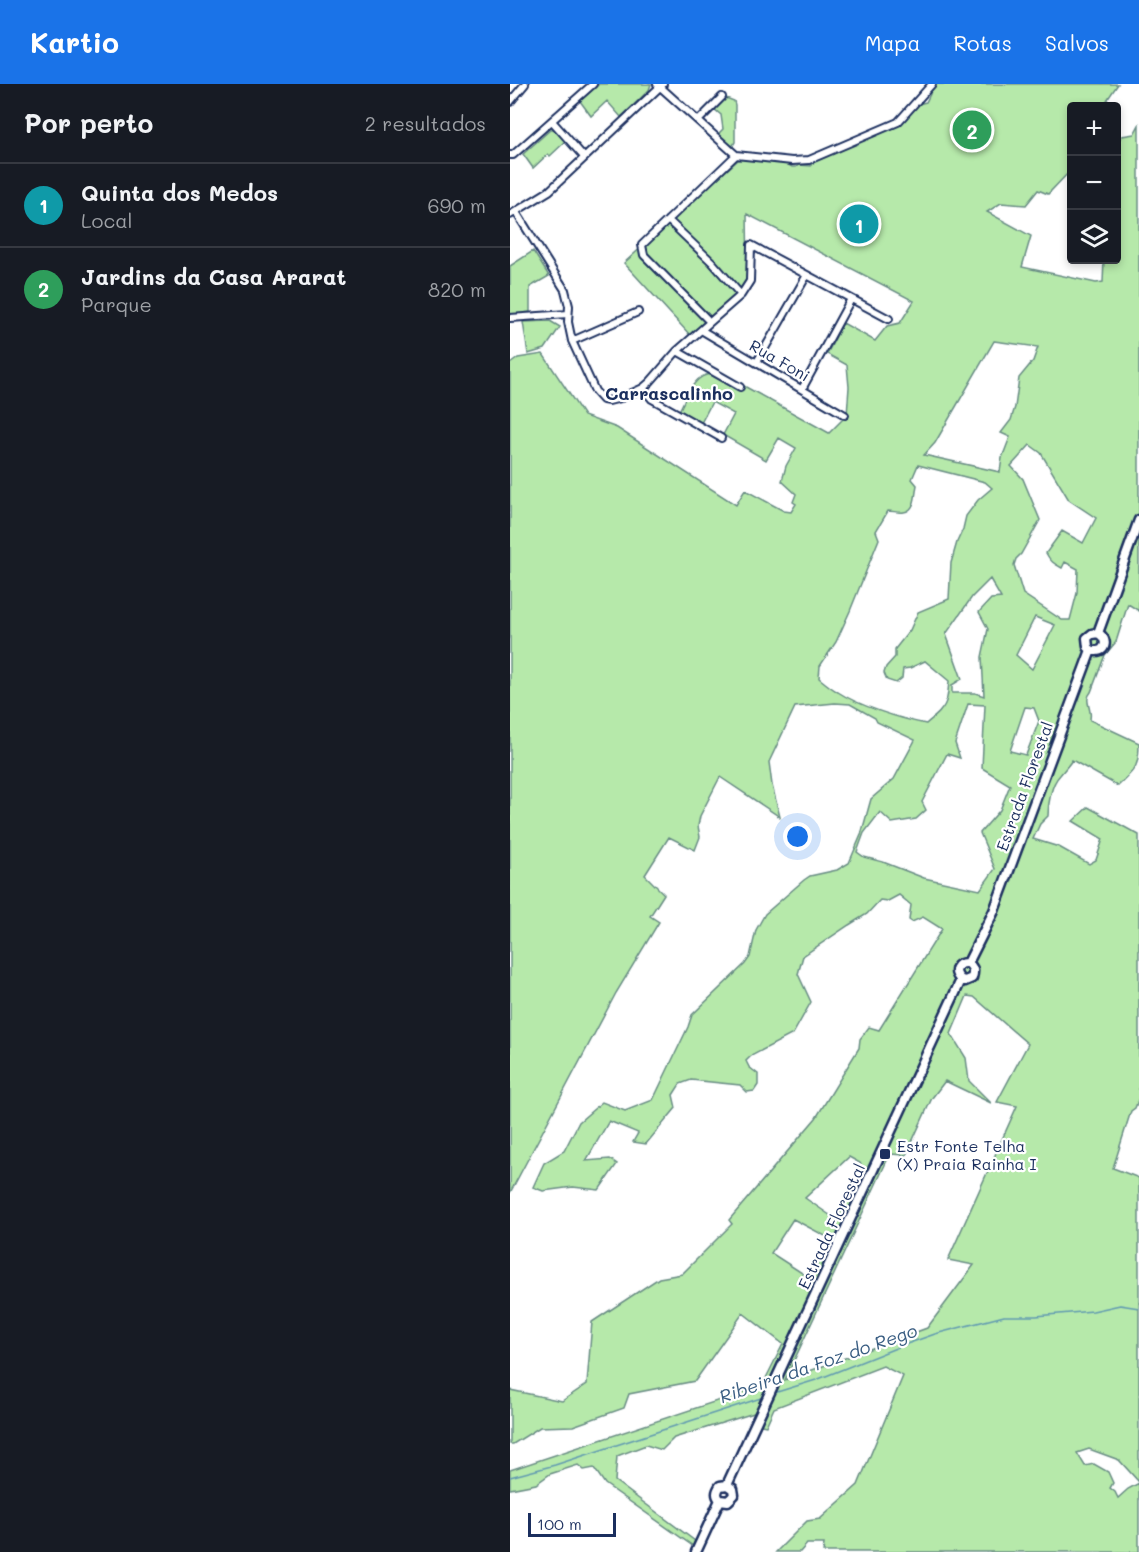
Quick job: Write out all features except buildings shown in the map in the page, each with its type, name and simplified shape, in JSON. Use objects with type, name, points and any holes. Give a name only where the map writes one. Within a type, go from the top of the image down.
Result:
[{"type":"main road","points":[[1098,633],[1139,520]]},
{"type":"main road","points":[[1098,633],[1104,638],[1104,647],[1100,650],[1090,650],[1086,642],[1087,638],[1098,633]]},
{"type":"main road","name":"Estrada Florestal","points":[[696,1552],[720,1500],[717,1491],[720,1486],[727,1485],[961,980],[972,978],[973,967],[969,963],[994,911],[1090,650]]},
{"type":"street","points":[[510,102],[525,84]]},
{"type":"street","points":[[510,155],[513,155],[593,84]]},
{"type":"street","points":[[889,319],[751,245],[750,280],[741,295],[677,351],[658,375],[643,388],[615,401],[603,400],[592,385],[572,341],[569,332],[568,298],[565,290],[513,214],[549,191],[660,85],[736,154],[792,161],[809,160],[897,122],[933,84]]},
{"type":"street","points":[[698,121],[722,97]]},
{"type":"street","points":[[552,121],[584,157]]},
{"type":"street","points":[[710,322],[644,255],[642,245],[736,154]]},
{"type":"street","points":[[668,220],[712,262],[741,295]]},
{"type":"street","points":[[757,362],[807,275]]},
{"type":"street","points":[[802,388],[851,299]]},
{"type":"street","points":[[572,341],[638,312]]},
{"type":"street","points":[[510,318],[568,314]]},
{"type":"street","name":"Rua Foni","points":[[701,330],[845,415]]},
{"type":"street","points":[[677,351],[740,387]]},
{"type":"street","points":[[643,388],[652,399],[721,438]]},
{"type":"green space","points":[[599,84],[651,84],[649,90],[621,117],[607,101],[591,116],[580,101]]},
{"type":"green space","points":[[936,84],[1118,84],[1106,102],[1067,102],[1067,174],[1048,194],[1038,190],[1026,205],[1001,203],[987,212],[1031,236],[1022,267],[1096,283],[1103,282],[1104,264],[1121,264],[1121,138],[1134,134],[1139,125],[1139,611],[1128,604],[1116,642],[1105,655],[1088,697],[1090,720],[1139,743],[1138,758],[1132,772],[1118,786],[1072,760],[1054,784],[1049,800],[1048,816],[1040,824],[1033,839],[1059,847],[1089,864],[1096,860],[1103,839],[1073,821],[1088,807],[1139,835],[1139,1098],[1135,1108],[1131,1111],[1113,1168],[1139,1178],[1139,1482],[1119,1460],[1089,1449],[1077,1453],[1085,1466],[1094,1464],[1108,1472],[1113,1483],[1110,1488],[1118,1498],[1139,1483],[1139,1552],[823,1552],[824,1544],[807,1544],[800,1552],[776,1552],[807,1521],[820,1519],[858,1485],[903,1376],[883,1366],[774,1408],[766,1426],[755,1424],[760,1412],[754,1413],[674,1438],[662,1450],[646,1445],[617,1456],[615,1481],[695,1541],[693,1546],[605,1484],[594,1468],[584,1470],[578,1465],[550,1474],[536,1484],[510,1489],[510,1470],[762,1386],[783,1344],[743,1313],[695,1381],[629,1394],[624,1408],[573,1426],[540,1427],[510,1444],[510,1390],[562,1401],[587,1384],[592,1322],[659,1278],[682,1274],[732,1224],[729,1220],[816,1118],[859,1048],[860,1039],[869,1027],[879,1030],[942,929],[923,917],[912,922],[909,920],[911,905],[899,895],[888,901],[880,900],[867,914],[803,956],[798,974],[811,1002],[793,1034],[751,1056],[746,1061],[749,1067],[758,1074],[758,1085],[754,1091],[747,1092],[740,1085],[691,1080],[680,1084],[673,1095],[676,1108],[646,1144],[633,1142],[638,1133],[609,1121],[586,1161],[610,1159],[617,1164],[599,1190],[573,1187],[543,1191],[533,1187],[544,1163],[564,1151],[579,1122],[602,1102],[625,1111],[653,1100],[692,1015],[745,964],[750,957],[756,930],[765,914],[810,876],[837,870],[849,863],[861,835],[871,799],[894,779],[915,740],[877,722],[875,718],[850,704],[835,703],[795,707],[769,762],[780,817],[720,777],[700,816],[698,826],[700,837],[695,850],[669,837],[645,875],[664,894],[650,916],[659,922],[616,993],[510,1193],[510,364],[518,358],[543,354],[584,416],[617,428],[736,505],[745,490],[784,511],[791,512],[796,504],[793,502],[796,494],[782,481],[786,466],[796,448],[779,438],[766,460],[723,435],[734,414],[712,402],[701,423],[679,411],[688,393],[696,381],[707,375],[714,375],[739,390],[744,386],[829,433],[847,415],[849,387],[847,365],[827,354],[843,323],[875,341],[887,326],[900,323],[914,301],[747,214],[748,278],[745,286],[690,335],[624,263],[738,160],[787,164],[792,167],[811,166],[811,162],[898,125],[918,104],[926,102]],"holes":[[[994,341],[1038,347],[1033,361],[1019,378],[1011,420],[1001,433],[1010,437],[1002,458],[1000,472],[924,455],[935,443]],[[1030,445],[1041,453],[1069,500],[1096,518],[1083,543],[1062,531],[1046,553],[1052,562],[1062,568],[1065,562],[1078,569],[1077,593],[1070,620],[1062,620],[1023,594],[1014,565],[1040,520],[1023,479],[1011,466]],[[918,465],[985,482],[992,488],[978,500],[966,516],[951,563],[949,599],[918,612],[910,630],[895,649],[895,657],[884,673],[887,680],[896,683],[902,678],[903,669],[925,661],[949,681],[945,704],[938,714],[926,724],[868,707],[835,690],[819,678],[820,666],[836,642],[879,539],[876,531],[888,511],[902,512],[911,509],[917,485],[912,479]],[[990,579],[1001,598],[991,599],[979,612],[988,629],[982,657],[984,696],[975,693],[952,693],[952,685],[962,679],[946,634],[972,597]],[[1035,617],[1055,625],[1032,669],[1016,655]],[[968,704],[985,705],[982,768],[1010,785],[1000,810],[980,833],[995,869],[980,890],[924,878],[864,857],[857,852],[864,833],[880,812],[892,823],[916,819],[926,810],[922,802],[947,754],[960,758],[955,743]],[[1025,707],[1034,708],[1039,721],[1026,755],[1010,751]],[[967,996],[974,997],[1028,1044],[997,1102],[1017,1106],[948,1260],[974,1265],[927,1328],[785,1380],[890,1154],[906,1155],[932,1098],[945,1081],[991,1103],[969,1081],[966,1058],[951,1034]],[[849,1157],[860,1163],[865,1170],[857,1186],[851,1191],[837,1220],[805,1198]],[[793,1219],[833,1240],[827,1254],[821,1256],[812,1277],[805,1275],[771,1253]]]},
{"type":"green space","points":[[726,98],[734,101],[735,105],[735,142],[732,147],[716,136],[723,129],[721,115],[714,109]]},
{"type":"green space","points":[[551,129],[555,129],[566,141],[533,168],[523,154]]},
{"type":"green space","points":[[533,251],[549,276],[530,287],[530,312],[510,315],[510,266]]},
{"type":"green space","points":[[550,321],[560,327],[545,349],[528,354],[523,322]]},
{"type":"waterway","name":"Ribeira da Foz do Rego","points":[[774,1393],[816,1380],[935,1334],[1004,1316],[1093,1311],[1120,1305],[1139,1308]]},
{"type":"waterway","name":"Ribeira da Foz do Rego","points":[[510,1477],[555,1465],[764,1397]]},
{"type":"place","name":"Jardins da Casa Ararat","points":[[972,130]]},
{"type":"place","name":"Quinta dos Medos","points":[[859,224]]},
{"type":"place","name":"Estr Fonte Telha (X) Praia Rainha I","points":[[885,1154]]},
{"type":"district","name":"Carrascalinho","points":[[669,393]]}]
